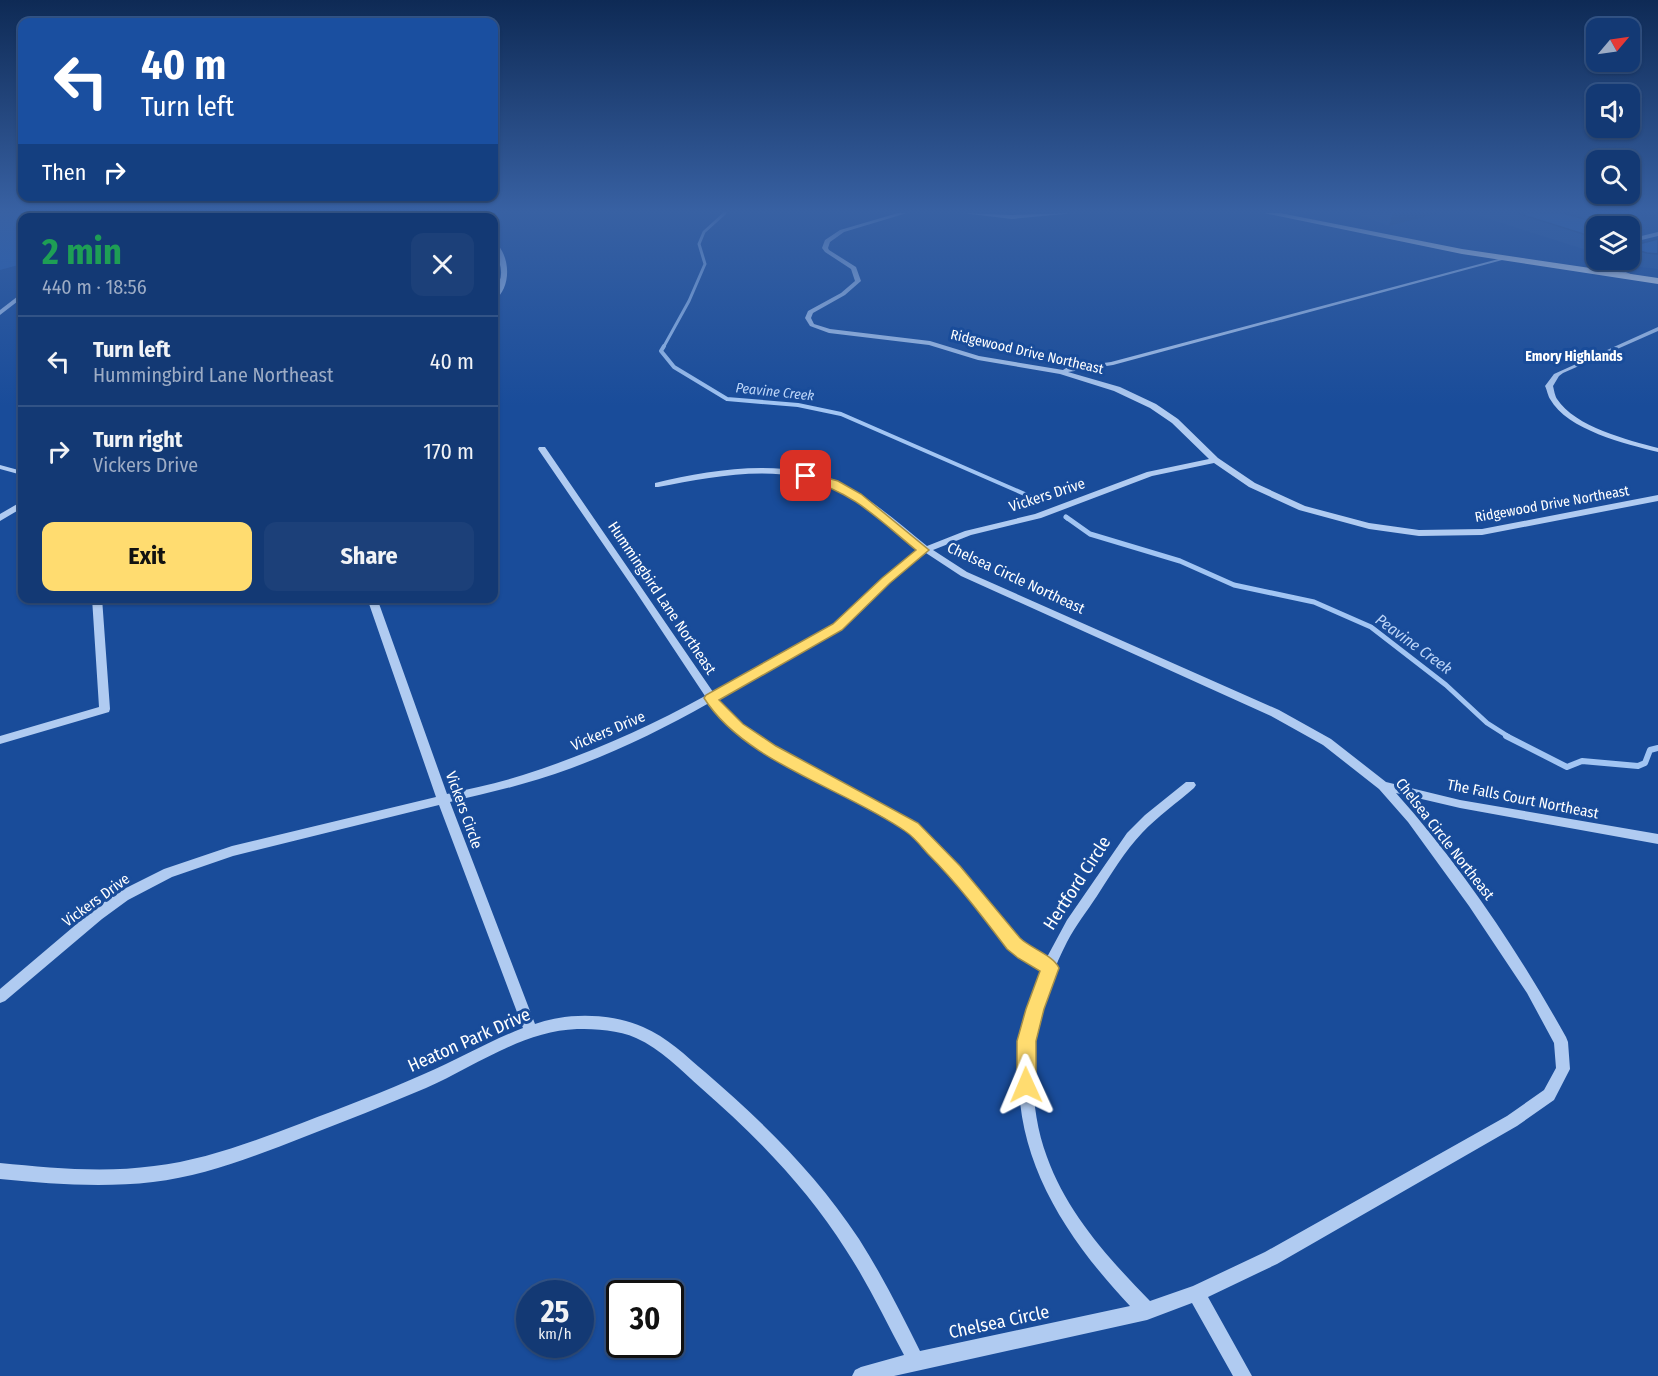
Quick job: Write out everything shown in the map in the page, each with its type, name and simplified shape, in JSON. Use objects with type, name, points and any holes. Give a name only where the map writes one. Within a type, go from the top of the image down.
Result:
[{"type":"main road","points":[[1630,277],[1658,281]]},
{"type":"street","points":[[498,291],[505,277]]},
{"type":"street","name":"Ridgewood Drive Northeast","points":[[857,277],[858,281],[843,294],[810,312],[807,318],[810,323],[829,331],[923,342],[978,358],[1074,376],[1117,389],[1153,406],[1175,421],[1215,460],[1252,485],[1302,508],[1369,526],[1419,533],[1497,530],[1658,498]]},
{"type":"street","points":[[1033,368],[1072,369],[1111,364],[1433,277]]},
{"type":"street","points":[[1,313],[18,298]]},
{"type":"street","points":[[1658,329],[1562,372],[1553,379],[1549,386],[1550,396],[1554,402],[1574,418],[1612,437],[1658,450]]},
{"type":"street","points":[[1111,364],[1104,371],[1104,376],[1117,389]]},
{"type":"street","name":"Hummingbird Lane Northeast","points":[[542,449],[654,610],[720,711],[771,750],[912,827],[933,846],[1013,944],[1050,968]]},
{"type":"street","name":"Vickers Drive","points":[[0,997],[97,915],[123,896],[168,873],[232,851],[522,780],[569,764],[632,738],[711,698],[838,627],[886,580],[924,550],[968,533],[1038,516],[1150,474],[1215,460]]},
{"type":"street","points":[[0,467],[18,471]]},
{"type":"street","name":"Chelsea Circle Northeast","points":[[658,484],[748,470],[806,476],[834,484],[857,496],[945,564],[1294,722],[1346,755],[1383,786],[1412,819],[1474,902],[1532,988],[1561,1042],[1563,1069],[1549,1095],[1512,1121],[1271,1258],[1196,1293],[1147,1311]]},
{"type":"street","points":[[0,518],[18,507]]},
{"type":"street","points":[[0,740],[105,709],[97,603]]},
{"type":"street","name":"Vickers Circle","points":[[374,603],[443,799],[531,1031]]},
{"type":"street","name":"Hertford Circle","points":[[1147,1311],[1112,1275],[1068,1214],[1041,1160],[1032,1133],[1025,1068],[1026,1041],[1035,1009],[1064,936],[1126,842],[1144,823],[1190,785]]},
{"type":"street","name":"The Falls Court Northeast","points":[[1383,786],[1461,804],[1658,839]]},
{"type":"street","name":"Heaton Park Drive","points":[[0,1171],[72,1178],[115,1177],[155,1174],[201,1166],[246,1152],[435,1077],[531,1031],[573,1022],[610,1025],[637,1031],[671,1053],[731,1103],[789,1161],[844,1231],[916,1361]]},
{"type":"street","points":[[1196,1293],[1243,1376]]},
{"type":"street","name":"Chelsea Circle","points":[[861,1376],[916,1361],[1147,1311]]},
{"type":"waterway","name":"Peavine Creek","points":[[663,348],[699,277]]},
{"type":"waterway","name":"Peavine Creek","points":[[664,346],[661,351],[674,367],[727,399],[798,405],[841,414],[1043,502]]},
{"type":"waterway","name":"Peavine Creek","points":[[1068,519],[1066,517],[1090,534],[1180,561],[1234,585],[1314,602],[1371,627],[1446,685],[1487,723],[1509,737]]},
{"type":"waterway","name":"Peavine Creek","points":[[1506,736],[1567,767],[1582,761],[1638,766],[1645,763],[1650,750],[1658,748]]},
{"type":"district","name":"Emory Highlands","points":[[1574,356]]},
{"type":"route","points":[[806,476],[834,484],[857,496],[924,550],[886,580],[838,627],[711,698],[720,711],[738,727],[771,750],[912,827],[954,870],[1013,944],[1034,960],[1050,968],[1026,1041],[1026,1085]]}]
